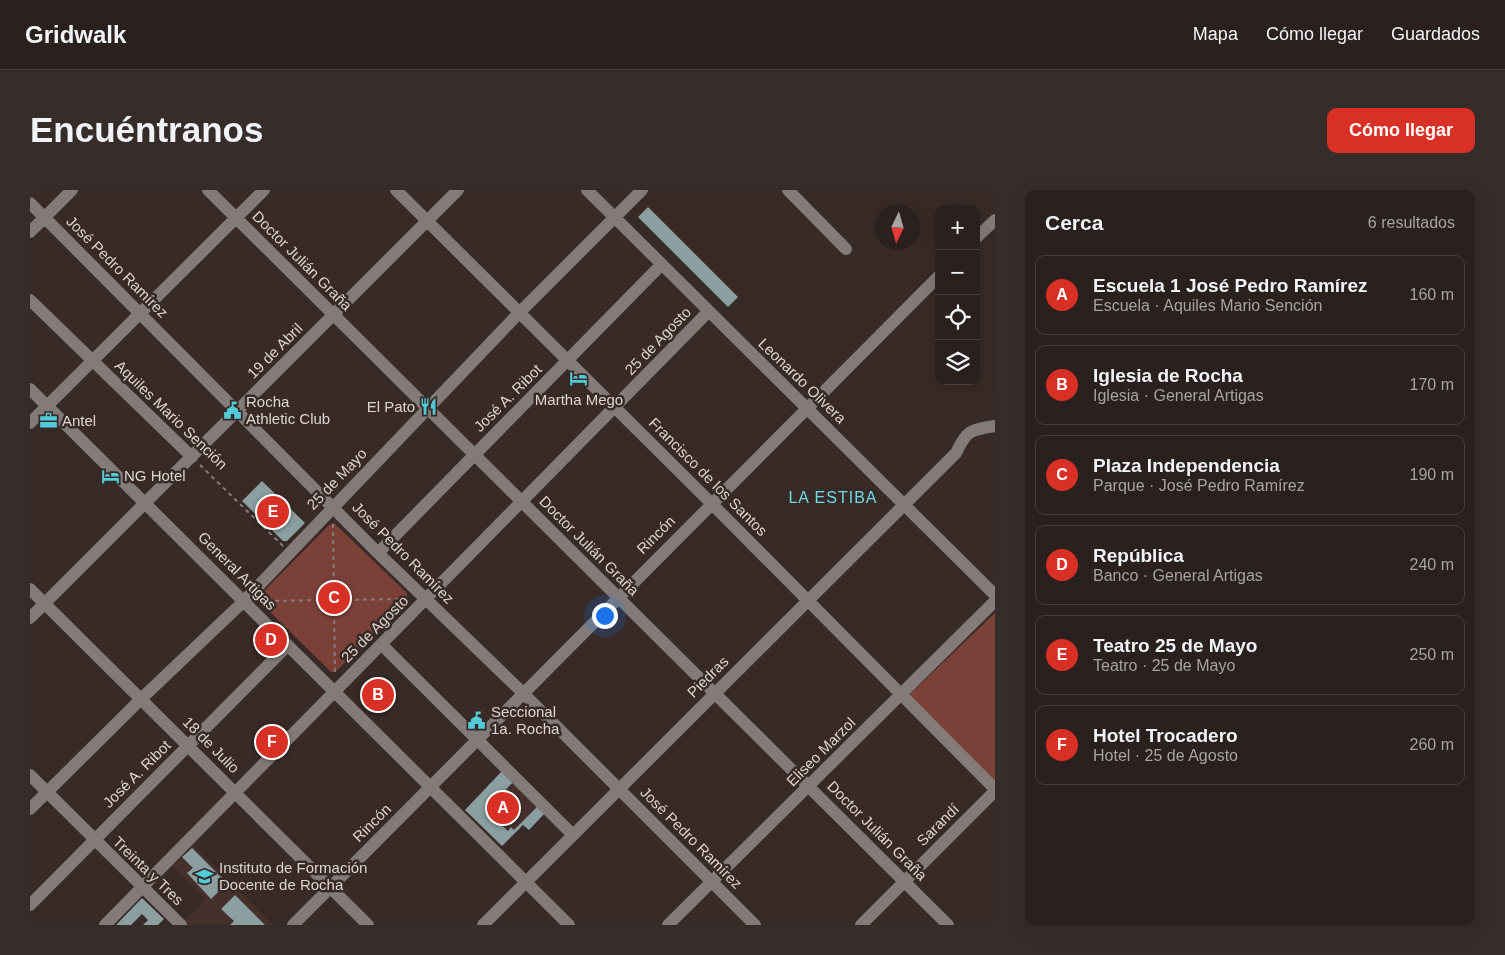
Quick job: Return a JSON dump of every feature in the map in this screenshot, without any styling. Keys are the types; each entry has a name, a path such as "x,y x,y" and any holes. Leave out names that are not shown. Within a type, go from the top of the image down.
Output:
{"street":[{"path":"30,232 72,190"},
{"name":"Doctor Julián Graña","path":"208,190 948,925"},
{"path":"30,424 264,190"},
{"name":"Francisco de los Santos","path":"396,190 711,502 995,790"},
{"name":"19 de Abril","path":"30,618 458,190"},
{"name":"Leonardo Olivera","path":"586,190 995,595"},
{"name":"25 de Mayo","path":"30,809 141,699 244,601 520,312 642,190"},
{"path":"788,190 846,249"},
{"name":"José Pedro Ramírez","path":"30,203 378,553 523,693 755,925"},
{"path":"980,234 995,220"},
{"name":"José A. Ribot","path":"378,553 661,265"},
{"name":"Rincón","path":"293,925 478,740 711,502 935,280"},
{"name":"Aquiles Mario Sención","path":"30,300 192,457"},
{"name":"25 de Agosto","path":"105,925 616,408 708,312"},
{"name":"General Artigas","path":"30,389 569,925"},
{"name":"Piedras","path":"482,925 956,453 965,434 979,428 995,426"},
{"name":"18 de Julio","path":"30,589 368,925"},
{"name":"Eliseo Marzol","path":"668,925 995,601"},
{"name":"José A. Ribot","path":"30,905 288,645"},
{"path":"382,645 573,835"},
{"name":"Treinta y Tres","path":"30,775 141,888 181,925"},
{"name":"Sarandí","path":"862,925 995,790"}],"path":[{"name":"Aquiles Mario Sención","path":"192,457 290,553"},
{"path":"333,506 336,692"},
{"path":"244,601 427,599"}],"shaded area":[{"path":"334,523 407,593 407,602 335,672 331,672 261,603 261,594 329,525"},
{"path":"995,613 995,782 909,695"},
{"path":"502,771 545,813 529,830 523,825 502,846 465,810"},
{"path":"194,846 273,925 189,925 185,920 206,899 173,866"}],"building":[{"path":"648,207 738,297 728,307 638,217"},
{"path":"262,481 305,523 287,541 283,541 242,501"},
{"path":"502,771 513,782 490,806 494,810 490,814 508,831 511,827 514,830 538,806 545,813 529,830 523,825 502,846 465,810"},
{"path":"192,848 227,883 211,899 187,873 193,868 182,857"},
{"path":"235,895 265,925 230,925 234,921 221,909"},
{"path":"142,898 164,919 158,925 143,925 148,920 142,914 131,925 116,925"}],"place":[{"name":"Martha Mego","path":"579,379"},
{"name":"El Pato","path":"429,407"},
{"name":"Rocha Athletic Club","path":"232,411"},
{"name":"Antel","path":"48,421"},
{"name":"NG Hotel","path":"110,476"},
{"name":"Teatro 25 de Mayo","path":"273,512"},
{"name":"Plaza Independencia","path":"334,598"},
{"name":"República","path":"271,640"},
{"name":"Iglesia de Rocha","path":"378,695"},
{"name":"Seccional 1a. Rocha","path":"477,721"},
{"name":"Hotel Trocadero","path":"272,742"},
{"name":"Escuela 1 José Pedro Ramírez","path":"503,808"},
{"name":"Instituto de Formación Docente de Rocha","path":"205,877"}],"district":[{"name":"LA ESTIBA","path":"833,497"}]}
